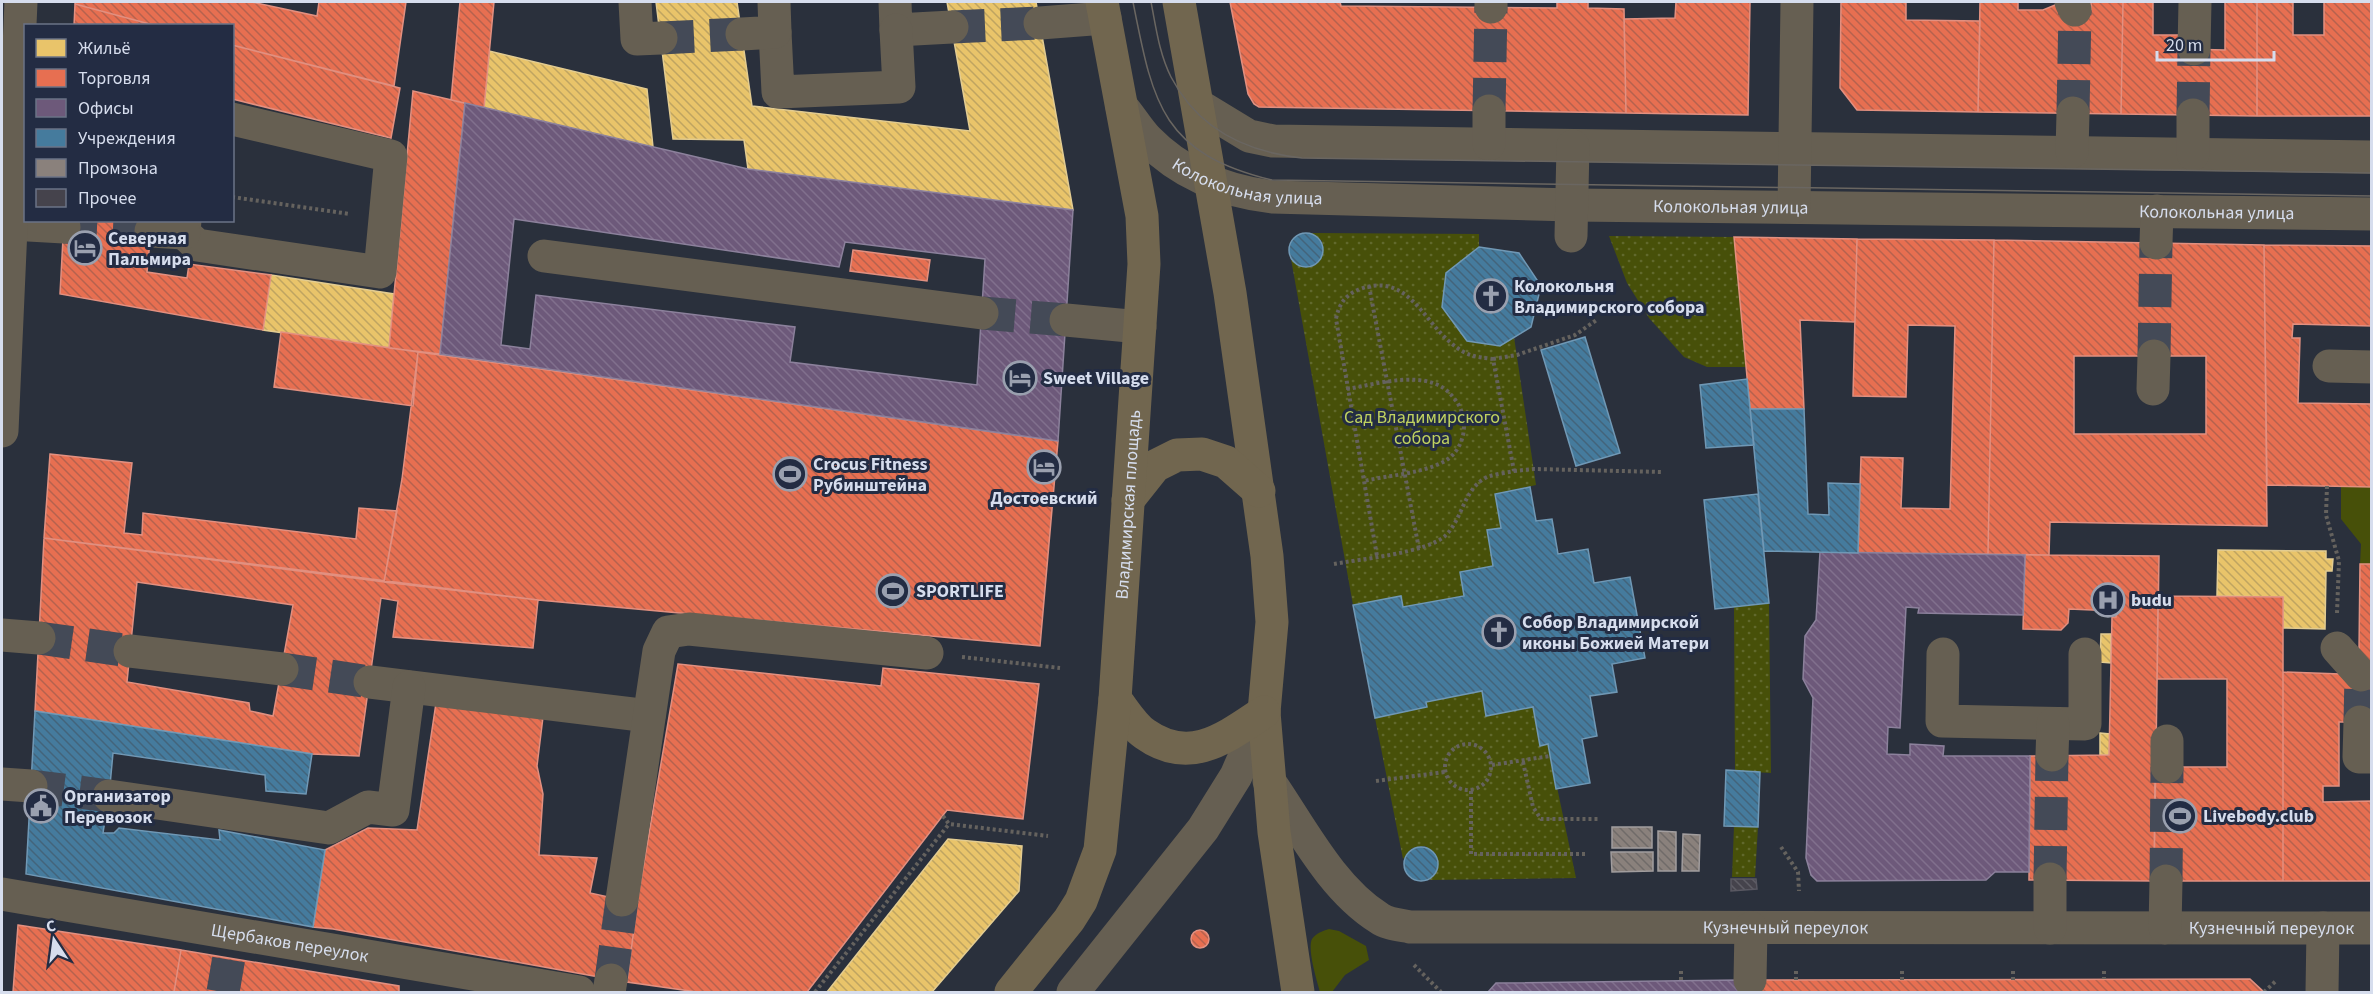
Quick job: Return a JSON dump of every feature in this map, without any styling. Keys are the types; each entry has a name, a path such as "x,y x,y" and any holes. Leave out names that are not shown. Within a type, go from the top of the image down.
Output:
{"main road":[{"path":"1179,2 1211,182 1267,556 1272,622 1264,712 1274,832 1298,993"},
{"name":"Владимирская площадь","path":"1011,993 1069,920 1081,901 1100,850 1115,699 1144,264 1142,216 1103,10"},
{"path":"1128,500 1155,466 1177,455 1202,454 1226,462 1259,491"},
{"path":"1115,699 1143,733 1168,747 1196,749 1222,741 1264,712"}],"street":[{"path":"2,431 11,224 10,52 21,2"},
{"path":"635,2 637,39 661,38"},
{"path":"1794,207 1797,2"},
{"path":"2194,49 2195,2"},
{"path":"1040,23 1103,10"},
{"path":"742,34 774,17 778,92 899,87 896,16 952,27"},
{"path":"1198,105 1249,136 1273,141 2372,157"},
{"name":"Колокольная улица","path":"1122,107 1148,140 1179,166 1211,182 1244,194 1272,197 1572,220 1794,207 2372,214"},
{"path":"1489,144 1490,111"},
{"path":"2072,152 2073,113"},
{"path":"2193,115 2193,154"},
{"path":"151,231 185,227 197,245 380,272 391,156 234,119"},
{"path":"1572,220 1573,146"},
{"path":"2156,243 2157,211"},
{"path":"11,224 64,226"},
{"path":"544,256 982,313"},
{"path":"1066,320 1140,327"},
{"path":"2153,389 2154,356"},
{"path":"2329,366 2372,367"},
{"path":"622,900 659,651 668,632 689,629 927,653"},
{"path":"2,635 39,638"},
{"path":"2337,648 2361,675"},
{"path":"130,651 282,669"},
{"path":"1943,654 1942,721 2052,739 2085,724 2085,654"},
{"path":"370,682 649,716"},
{"path":"109,796 330,828 368,807 393,810 409,687"},
{"path":"1073,993 1203,830 1236,776 1264,712"},
{"path":"2360,722 2359,757 2372,757"},
{"name":"Кузнечный переулок","path":"1269,781 1324,864 1347,892 1380,920 1410,927 2372,928"},
{"path":"2049,928 2050,879"},
{"path":"2165,928 2166,881"},
{"name":"Щербаков переулок","path":"2,894 231,945 579,993"},
{"path":"1750,980 1751,928"},
{"path":"2322,993 2323,928"}],"path":[{"path":"234,197 385,219"},
{"path":"1377,556 1336,319 1339,306 1350,293 1369,286 1388,285 1405,294 1450,343 1470,356 1493,359 1517,355 1575,335 1598,319"},
{"path":"1369,286 1419,549"},
{"path":"1493,359 1514,471"},
{"path":"1347,389 1409,380 1431,382 1449,391 1461,407 1464,425 1461,445 1446,460 1426,468 1364,481"},
{"path":"1334,564 1419,549 1444,537 1458,517 1467,495 1486,478 1534,469 1663,472"},
{"path":"2327,486 2326,515 2338,561"},
{"path":"927,653 1060,668"},
{"path":"1470,744 1485,750 1492,765 1490,777 1482,787 1471,791 1454,786 1445,771 1445,763 1454,749 1470,744"},
{"path":"1492,765 1550,756"},
{"path":"1522,762 1533,807 1541,819 1600,819"},
{"path":"1376,781 1445,771"},
{"path":"1471,791 1471,854 1587,854"},
{"path":"943,816 949,824 1048,836"},
{"path":"815,993 949,824"},
{"path":"1781,847 1798,872 1799,895"},
{"path":"1411,961 1441,993"},
{"path":"1681,971 1681,981"},
{"path":"1796,971 1796,980"},
{"path":"1902,971 1902,980"},
{"path":"2013,971 2013,980"},
{"path":"2104,971 2104,979"},
{"path":"2264,993 2277,980"}],"green space":[{"name":"Сад Владимирского собора","path":"1311,233 1479,234 1479,247 1446,273 1442,307 1467,341 1500,346 1514,337 1536,485 1495,494 1501,528 1487,531 1493,566 1460,572 1464,596 1403,607 1401,596 1353,605 1291,259 1302,267 1315,265 1323,255 1322,241"},
{"path":"1609,236 1734,237 1746,367 1707,367 1684,357 1649,318 1627,283"},
{"path":"2341,486 2371,487 2371,564 2360,564 2361,544 2341,519"},
{"path":"1769,603 1771,773 1735,771 1734,607"},
{"path":"1482,691 1487,716 1533,707 1540,745 1548,744 1576,878 1429,880 1438,868 1436,854 1425,846 1412,848 1403,859 1375,718 1427,707 1426,702"},
{"path":"1734,826 1758,827 1755,877 1732,877"},
{"path":"1329,929 1339,931 1366,946 1369,960 1345,975 1332,992 1320,992 1313,965 1311,944 1316,935"}],"building: Жильё":[{"path":"656,2 737,2 752,106 970,131 947,2 1036,2 1073,210 748,169 744,140 673,139"},
{"path":"489,51 647,89 653,147 484,108"},
{"path":"271,275 394,294 389,348 263,330"},
{"path":"2218,550 2326,551 2326,559 2333,559 2332,571 2326,571 2325,629 2283,628 2283,597 2217,596"},
{"path":"2101,634 2111,634 2111,663 2100,662"},
{"path":"2100,733 2110,734 2109,755 2100,755"},
{"path":"948,839 1022,846 1019,891 932,992 827,992"}],"building: Торговля":[{"path":"76,2 252,2 317,16 319,2 406,2 394,86 234,46 234,24 150,24 75,4"},
{"path":"460,2 494,2 484,108 451,100"},
{"path":"1230,2 1340,2 1341,6 1557,8 1557,2 1588,2 1588,8 1624,9 1626,113 1259,107 1254,104 1248,94"},
{"path":"1676,2 1750,2 1748,115 1626,113 1624,19 1675,18"},
{"path":"1841,2 1906,2 1906,20 1980,21 1978,112 1857,110 1840,88"},
{"path":"1980,2 2018,2 2018,10 2043,10 2055,5 2091,10 2091,2 2123,2 2121,114 1978,112"},
{"path":"2123,2 2153,2 2153,35 2184,35 2184,49 2225,50 2225,2 2257,2 2257,116 2121,114"},
{"path":"2257,2 2293,2 2293,35 2324,35 2324,2 2372,2 2372,116 2257,116"},
{"path":"75,4 150,24 74,24"},
{"path":"234,46 400,88 391,138 234,99"},
{"path":"413,91 465,103 440,354 389,348"},
{"path":"64,222 152,222 147,272 187,278 189,264 271,275 263,330 60,294"},
{"path":"1734,237 1857,239 1855,322 1800,320 1804,409 1750,409"},
{"path":"1857,239 1994,240 1988,554 1858,553 1861,457 1903,458 1901,508 1950,509 1955,326 1908,325 1906,397 1853,396"},
{"path":"1994,240 2264,245 2267,526 2050,522 2049,555 1988,554","holes":["2074,356 2206,356 2206,434 2074,434"]},
{"path":"2264,245 2372,246 2372,326 2293,324 2292,338 2300,338 2298,403 2372,404 2372,487 2267,485"},
{"path":"853,250 930,260 927,281 850,271"},
{"path":"281,332 418,352 413,406 274,387"},
{"path":"418,352 1058,441 1040,646 538,600 384,582 402,479"},
{"path":"50,454 132,463 124,533 142,535 143,513 356,539 359,508 397,511 384,582 44,538"},
{"path":"44,538 538,600 533,648 393,637 398,601 381,598 359,756 312,754 35,711","holes":["137,582 293,605 273,716 250,711 249,703 127,682"]},
{"path":"2025,555 2159,556 2154,881 2029,880 2030,756 2109,755 2112,617 2116,617 2116,611 2069,609 2068,623 2061,630 2023,629"},
{"path":"2360,564 2372,564 2372,722 2339,722 2339,786 2323,786 2323,802 2372,801 2372,881 2283,881 2283,672 2368,675 2359,651"},
{"path":"2158,596 2283,597 2283,881 2154,881 2155,767 2227,767 2227,679 2157,679"},
{"path":"678,664 881,686 883,668 1039,684 1023,819 947,810 807,992 697,992 627,982 638,898"},
{"path":"436,703 543,717 537,766 543,794 539,855 597,858 590,893 622,900 638,898 627,982 313,927 325,850 368,828 417,830"},
{"path":"18,925 181,950 174,992 13,992"},
{"path":"1200,930 1206,933 1209,939 1206,945 1200,948 1194,945 1191,939 1194,933"},
{"path":"181,950 399,986 399,992 174,992"},
{"path":"2250,979 2264,992 1740,992 1739,980"}],"building: Офисы":[{"path":"465,103 748,169 1073,210 1058,441 440,354","holes":["514,219 839,267 845,242 985,259 977,385 790,362 795,327 536,295 530,349 501,345"]},
{"path":"1820,552 2025,555 2023,615 1918,613 1919,608 1906,607 1900,728 1888,727 1887,754 1910,755 1910,744 1944,746 1943,756 2030,756 2029,872 1995,872 1986,880 1817,881 1811,875 1806,858 1813,698 1803,679 1805,636 1816,620"},
{"path":"1739,980 1740,992 1488,992 1496,983"}],"building: Учреждения":[{"path":"1306,233 1318,238 1323,250 1318,262 1306,267 1294,262 1289,250 1294,238"},
{"name":"Колокольня Владимирского собора","path":"1479,247 1519,253 1541,286 1531,327 1500,346 1467,341 1442,307 1446,273"},
{"path":"1585,337 1620,453 1576,466 1541,350"},
{"path":"1747,379 1754,445 1706,448 1700,385"},
{"path":"1750,409 1804,409 1808,514 1829,515 1828,483 1860,484 1858,553 1764,551"},
{"name":"Собор Владимирской иконы Божией Матери","path":"1530,487 1536,521 1552,519 1558,554 1588,549 1594,583 1630,577 1645,658 1612,664 1617,692 1590,696 1597,736 1582,739 1590,783 1556,789 1548,744 1540,746 1533,707 1486,716 1482,691 1426,702 1427,707 1375,718 1353,605 1401,596 1403,607 1464,596 1460,572 1493,566 1487,530 1501,528 1495,494"},
{"path":"1758,494 1769,603 1715,609 1704,500"},
{"path":"35,711 312,754 306,794 266,791 265,775 113,753 103,833 114,833 119,828 220,840 219,830 325,850 313,927 26,874"},
{"path":"1726,770 1760,772 1758,827 1724,826"},
{"path":"1421,847 1433,852 1438,864 1433,876 1421,881 1409,876 1404,864 1409,852"}],"building: Промзона":[{"path":"1612,827 1652,827 1652,848 1612,848"},
{"path":"1658,831 1676,832 1676,871 1658,871"},
{"path":"1683,834 1700,835 1699,871 1682,871"},
{"path":"1611,852 1653,852 1653,871 1612,872"}],"building: Прочее":[{"path":"1731,879 1756,879 1757,889 1731,891"}],"tunnel":[{"path":"1489,111 1491,7"},
{"path":"2073,113 2075,10"},
{"path":"952,27 1040,23"},
{"path":"661,38 742,34"},
{"path":"2193,115 2194,49"},
{"path":"64,227 151,231"},
{"path":"2154,356 2156,243"},
{"path":"982,313 1066,320"},
{"path":"39,638 130,651"},
{"path":"282,669 370,682"},
{"path":"2360,722 2361,675"},
{"path":"2050,879 2052,755"},
{"path":"2166,881 2167,767"},
{"path":"31,786 109,796"},
{"path":"611,980 622,900"},
{"path":"223,992 229,957"}],"tram line":[{"path":"1133,2 1148,69 1168,119 1185,138 1206,155 1235,169 1272,180 2372,196"},
{"path":"1151,2 1158,40 1167,68 1182,95 1195,111 1226,135 1244,143 1262,150 1302,158 2372,173"}],"place":[{"name":"Северная Пальмира","path":"85,248"},
{"name":"Колокольня Владимирского собора","path":"1491,296"},
{"name":"Sweet Village","path":"1020,378"},
{"name":"Достоевский","path":"1044,467"},
{"name":"Crocus Fitness Рубинштейна","path":"790,474"},
{"name":"SPORTLIFE","path":"893,591"},
{"name":"budu","path":"2108,600"},
{"name":"Собор Владимирской иконы Божией Матери","path":"1499,632"},
{"name":"Организатор Перевозок","path":"41,806"},
{"name":"Livebody.club","path":"2180,816"}]}
